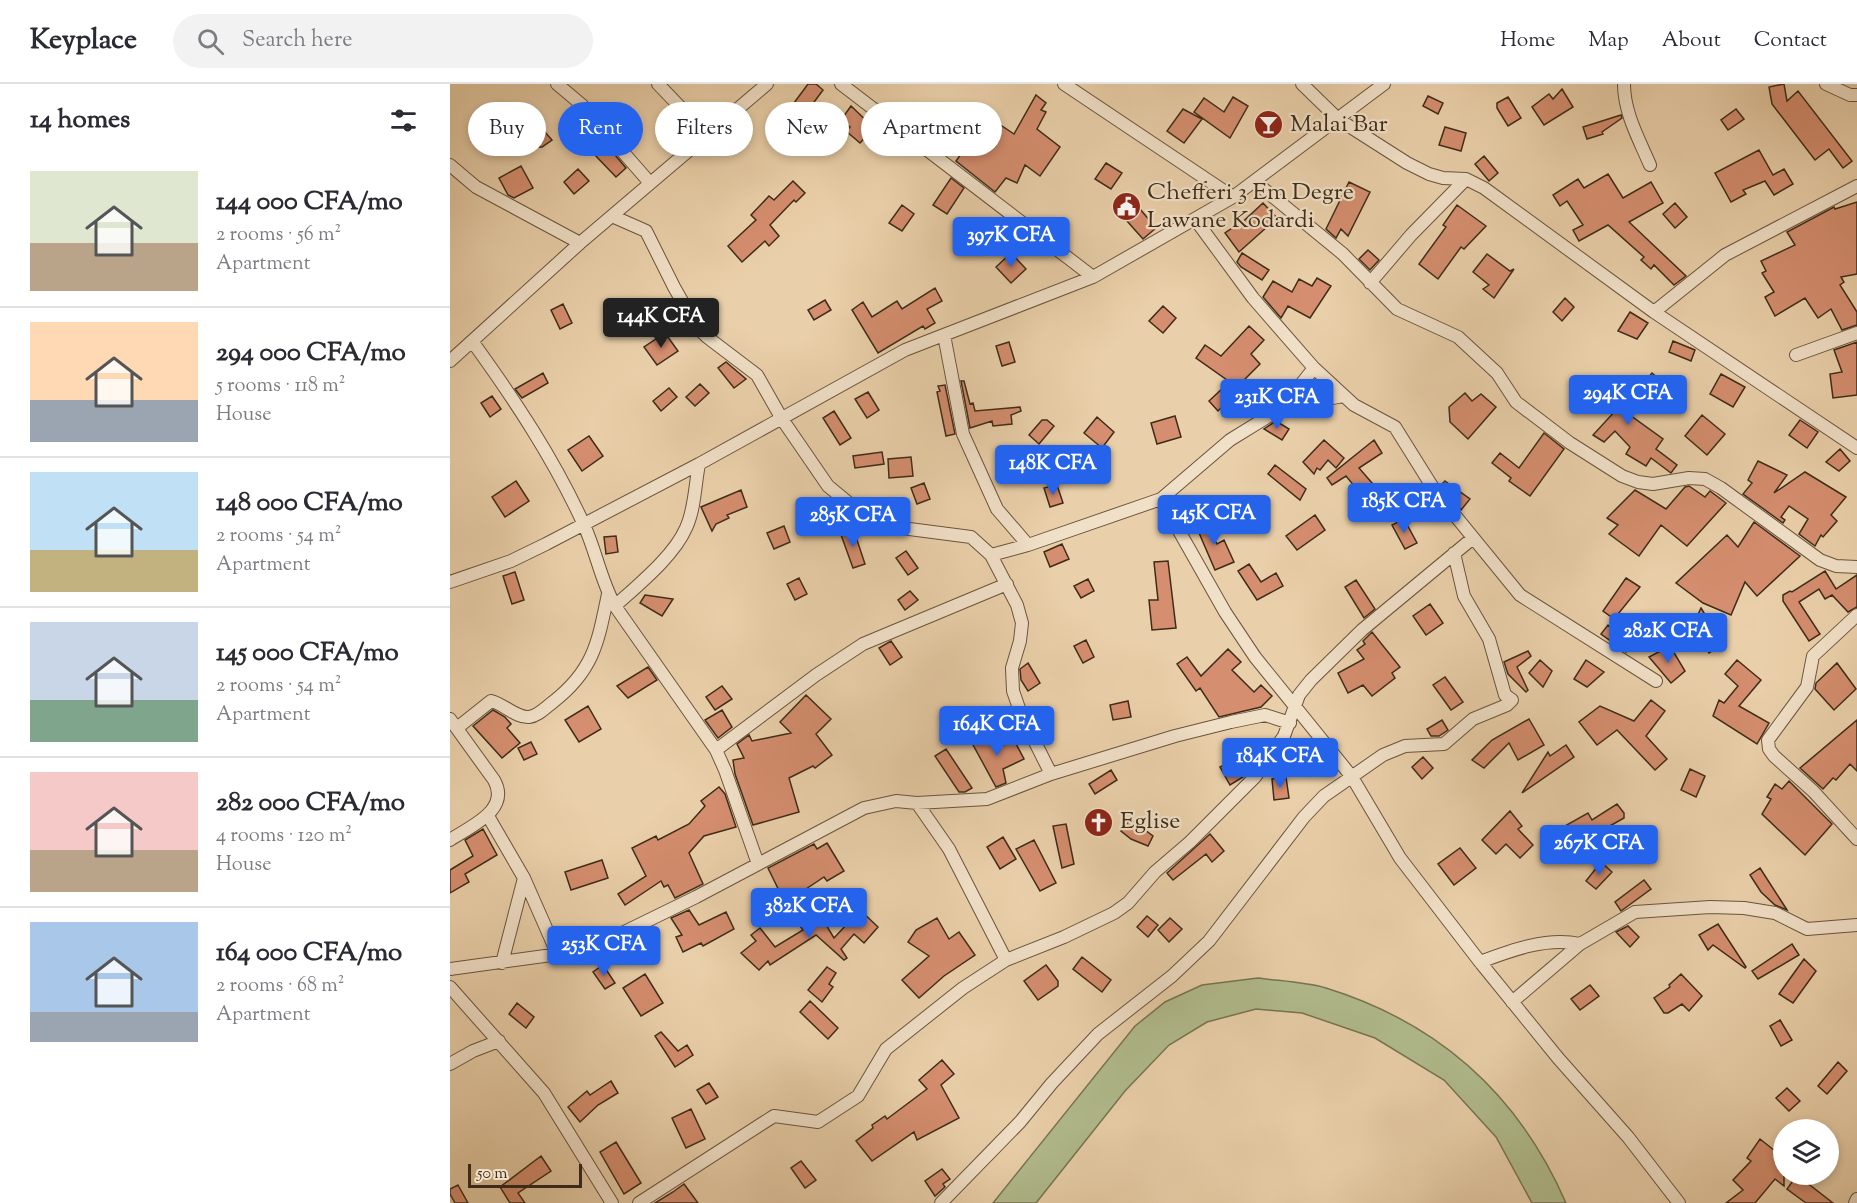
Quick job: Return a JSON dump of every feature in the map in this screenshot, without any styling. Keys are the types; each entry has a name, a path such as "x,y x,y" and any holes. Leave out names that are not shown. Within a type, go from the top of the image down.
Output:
{"street":[{"path":"557,84 582,105 650,183"},
{"path":"658,84 675,102"},
{"path":"745,102 767,84"},
{"path":"841,84 1093,277"},
{"path":"1064,84 1233,197"},
{"path":"1302,84 1338,119 1407,164 1443,178 1466,179 1484,188 1654,312 1857,448"},
{"path":"450,582 511,561 699,464 906,350 1093,277 1233,197 1384,84"},
{"path":"1624,84 1631,121 1650,165"},
{"path":"1826,84 1850,95 1857,95"},
{"path":"450,361 580,243 681,156"},
{"path":"450,165 476,187 580,243"},
{"path":"1370,283 1406,239 1466,179"},
{"path":"1255,182 1343,254 1397,309 1458,336 1497,373 1516,402 1570,443 1622,476 1638,482 1653,484 1689,478 1705,479 1820,560 1836,566 1857,567"},
{"path":"1654,312 1725,255 1857,186"},
{"path":"612,216 646,231 696,326 757,375 782,419 828,486 867,518 894,527 971,537 991,555 1017,605 1022,623 1020,641 1012,668 1013,691 1021,714 1051,774"},
{"path":"1195,219 1253,298 1314,368 1342,396 1395,427 1435,491 1520,595 1656,681"},
{"path":"1796,355 1857,333"},
{"path":"944,335 963,434 997,508 1028,545"},
{"path":"472,341 522,410 583,523 597,557 608,594 615,606 716,750 758,864"},
{"path":"991,555 1028,545 1161,499 1230,440 1282,408 1314,368"},
{"path":"1282,408 1342,396"},
{"path":"615,606 636,587 681,537 687,526 699,464"},
{"path":"1161,499 1225,612 1255,657 1352,777 1400,858 1512,1002 1628,1137 1679,1203"},
{"path":"639,1203 774,1116 818,1122 858,1096 886,1049 963,988 1006,960 1064,937 1114,913 1128,903 1155,872 1191,842 1255,777 1284,736 1299,694 1311,680 1362,630 1473,538"},
{"path":"941,1203 1020,1122 1052,1083 1098,1034 1172,975 1209,941 1304,817 1324,796 1383,754 1405,746 1444,744 1466,724 1507,705 1512,700 1505,695 1489,639 1464,596 1454,554"},
{"path":"716,750 816,675 863,644 1007,584"},
{"path":"450,840 488,816 499,798 499,788 454,724 491,702 529,717 537,714 562,695 589,663 597,646 608,594"},
{"path":"1857,615 1813,656 1807,687 1768,740 1769,749 1774,756 1813,791 1857,839"},
{"path":"450,969 581,951 675,908 864,808 896,801 917,803 987,799 1051,774 1176,736 1254,716 1265,715 1290,723"},
{"path":"917,803 949,849 1006,960"},
{"path":"488,816 524,878 557,953"},
{"path":"502,963 524,878"},
{"path":"1512,1002 1580,944 1629,914 1710,907 1744,908 1775,913 1807,929 1857,925"},
{"path":"1480,962 1510,951 1550,943 1566,941 1580,944"},
{"path":"450,987 544,1094 612,1203"},
{"path":"450,1064 473,1051 499,1041"}],"green space":[{"path":"1258,978 1326,988 1367,1003 1405,1021 1439,1043 1471,1068 1525,1129 1547,1164 1566,1203 1532,1203 1496,1137 1444,1080 1375,1038 1302,1013 1256,1009 1207,1022 1169,1045 1125,1091 1036,1203 993,1203 1135,1026 1165,1002 1202,985"}],"building":[{"path":"808,84 816,84 823,90 814,102 795,102"},
{"path":"1784,84 1787,101 1798,91 1852,161 1843,168 1829,149 1815,160 1772,104 1769,87"},
{"path":"1562,89 1573,107 1544,125 1532,107 1549,94 1553,99"},
{"path":"1036,95 1046,103 1041,110 1046,112 1037,129 1060,147 1040,176 1025,165 1017,183 1006,178 995,192 956,161 959,156 1002,156 1002,126 1014,134"},
{"path":"1428,96 1443,103 1438,114 1423,106"},
{"path":"1233,97 1248,106 1230,138 1194,112 1204,98 1224,112"},
{"path":"1508,97 1521,118 1508,126 1497,108 1497,103"},
{"path":"851,106 861,116 860,143 849,134"},
{"path":"1183,109 1202,119 1184,143 1167,131"},
{"path":"1736,109 1744,119 1728,130 1721,120"},
{"path":"1621,115 1622,118 1602,132 1603,134 1587,139 1583,127"},
{"path":"1445,127 1466,133 1461,151 1439,145"},
{"path":"546,133 552,140 546,144"},
{"path":"1759,150 1773,175 1784,169 1793,184 1774,195 1765,181 1743,190 1746,194 1731,202 1715,173"},
{"path":"596,156 616,156 626,168 616,177"},
{"path":"1484,156 1498,173 1489,181 1475,164"},
{"path":"1106,163 1122,173 1111,189 1095,179"},
{"path":"521,166 533,188 514,198 508,195 499,178"},
{"path":"578,169 589,181 574,194 564,182"},
{"path":"1608,174 1623,198 1651,182 1663,203 1629,222 1686,276 1674,285 1654,265 1651,269 1641,260 1644,257 1608,225 1579,241 1573,230 1583,225 1567,201 1560,206 1553,195 1578,179 1584,188"},
{"path":"951,178 964,188 947,214 933,205"},
{"path":"793,181 805,193 796,202 794,200 770,225 779,236 769,246 765,241 742,262 728,246 756,220 751,215 769,196 774,200"},
{"path":"1349,182 1370,192 1348,236 1341,229 1336,238 1326,229"},
{"path":"1857,202 1857,274 1841,277 1844,282 1840,285 1857,312 1857,325 1842,330 1831,309 1818,318 1805,298 1775,316 1765,297 1774,292 1762,273 1766,271 1761,261 1795,245 1787,232 1834,207 1835,209"},
{"path":"1263,203 1277,218 1239,252 1225,233 1235,226 1236,228"},
{"path":"1675,203 1687,217 1675,228 1663,214"},
{"path":"902,205 914,214 902,231 889,223"},
{"path":"1457,205 1486,226 1464,249 1461,247 1438,279 1419,264 1446,227 1443,225"},
{"path":"1140,209 1156,228 1143,239 1127,221"},
{"path":"1368,250 1379,260 1370,270 1359,259"},
{"path":"1011,253 1026,269 1011,283 996,267"},
{"path":"1242,253 1269,270 1262,280 1237,262"},
{"path":"1487,254 1510,271 1514,269 1494,298 1483,289 1489,285 1473,272"},
{"path":"1317,278 1331,286 1310,318 1288,306 1281,318 1263,297 1273,281 1292,292 1299,279 1312,286"},
{"path":"935,288 942,301 927,309 935,323 925,329 923,326 878,353 852,310 863,302 872,317 897,301 902,309"},
{"path":"1565,298 1574,307 1562,321 1553,312"},
{"path":"825,300 831,310 814,320 808,310"},
{"path":"563,304 572,323 560,329 551,310"},
{"path":"1163,306 1176,318 1163,333 1149,321"},
{"path":"1630,312 1648,323 1637,339 1618,331"},
{"path":"1249,326 1264,340 1251,354 1260,364 1237,387 1196,358 1205,345 1221,356"},
{"path":"665,333 678,351 657,365 644,347"},
{"path":"1673,341 1695,350 1691,361 1669,352"},
{"path":"1009,342 1015,362 1002,366 996,346"},
{"path":"1857,342 1857,395 1833,398 1830,374 1842,372 1834,350"},
{"path":"726,362 746,379 734,388 718,368"},
{"path":"543,373 548,383 522,398 515,389"},
{"path":"1652,373 1678,395 1675,399 1644,383"},
{"path":"1721,374 1745,387 1733,407 1710,394"},
{"path":"1588,377 1607,388 1610,384 1639,404 1630,415 1663,439 1656,449 1677,465 1671,473 1651,458 1646,466 1626,454 1630,447 1615,431 1604,442 1593,435 1617,409 1582,387"},
{"path":"961,381 964,381 970,404 973,403 975,411 1020,407 1021,411 1011,415 1012,424 993,426 992,421 970,428"},
{"path":"700,384 709,393 695,406 686,397"},
{"path":"945,385 955,434 946,436 937,392 940,391 938,386"},
{"path":"1225,386 1234,395 1218,411 1209,401"},
{"path":"669,388 677,397 661,411 653,401"},
{"path":"868,392 879,410 867,418 855,399"},
{"path":"1465,393 1472,401 1481,394 1496,407 1468,439 1450,422 1449,407"},
{"path":"492,396 501,409 490,417 481,403"},
{"path":"834,411 851,438 840,445 823,418"},
{"path":"1702,415 1725,434 1707,455 1685,436"},
{"path":"1175,416 1181,437 1157,444 1151,423"},
{"path":"1097,417 1114,432 1102,448 1084,433"},
{"path":"1042,420 1047,420 1054,426 1039,444 1029,435"},
{"path":"1800,420 1818,432 1807,448 1789,435"},
{"path":"1276,421 1289,429 1282,440 1264,429"},
{"path":"1544,433 1564,449 1530,496 1509,481 1511,478 1492,463 1500,453 1519,468"},
{"path":"589,436 603,456 582,471 568,450"},
{"path":"1324,440 1344,458 1336,468 1328,460 1320,470 1317,468 1314,474 1303,462"},
{"path":"1374,440 1382,453 1359,468 1372,483 1360,493 1346,476 1332,485 1327,478"},
{"path":"1840,449 1850,461 1839,471 1826,462"},
{"path":"882,452 884,464 855,468 853,456"},
{"path":"911,457 913,476 889,478 888,459"},
{"path":"1758,461 1787,475 1774,493 1805,472 1846,497 1831,515 1837,521 1823,537 1821,535 1815,546 1799,534 1808,519 1789,506 1781,517 1785,520 1783,523 1743,494 1752,483 1748,480"},
{"path":"1275,465 1306,489 1300,500 1268,474"},
{"path":"516,481 529,501 505,517 492,497"},
{"path":"1445,481 1470,499 1461,510 1441,485"},
{"path":"924,483 930,499 917,504 911,488"},
{"path":"1057,485 1063,503 1050,507 1044,488"},
{"path":"1689,486 1705,497 1710,491 1726,503 1687,546 1661,525 1639,556 1609,534 1618,525 1607,518 1635,490 1666,509 1685,487"},
{"path":"741,490 747,507 727,515 729,518 716,524 712,531 701,507"},
{"path":"1418,496 1427,507 1410,522 1401,512"},
{"path":"1315,515 1325,530 1297,550 1286,536"},
{"path":"1200,516 1217,544 1224,540 1234,562 1215,570 1193,519"},
{"path":"1404,519 1417,543 1405,549 1392,525"},
{"path":"1754,522 1800,556 1757,596 1745,582 1731,615 1703,603 1676,583 1727,535 1738,547"},
{"path":"784,526 790,542 774,549 767,533"},
{"path":"853,528 865,564 853,568 840,532"},
{"path":"616,536 618,552 606,554 604,537"},
{"path":"1062,544 1069,559 1050,567 1044,552"},
{"path":"906,551 918,568 908,575 896,558"},
{"path":"1168,561 1176,628 1152,630 1149,600 1158,600 1154,562"},
{"path":"1249,564 1261,582 1276,573 1283,586 1257,600 1238,571"},
{"path":"1825,571 1836,589 1857,575 1857,607 1848,612 1832,595 1825,599 1819,589 1799,602 1820,634 1809,641 1783,601 1783,595 1792,592"},
{"path":"515,572 524,600 512,604 503,576"},
{"path":"799,578 807,594 795,600 787,584"},
{"path":"1626,578 1640,587 1614,619 1603,611"},
{"path":"1088,579 1094,591 1081,598 1074,586"},
{"path":"1356,580 1375,609 1364,618 1345,587"},
{"path":"910,591 918,600 905,610 898,600"},
{"path":"645,595 673,599 662,616 640,603"},
{"path":"1430,604 1443,623 1426,635 1413,616"},
{"path":"1701,608 1723,644 1709,653 1704,644 1671,629 1676,617 1693,625"},
{"path":"1608,625 1633,645 1626,652 1601,634"},
{"path":"1372,632 1400,667 1392,673 1395,678 1372,696 1363,685 1348,693 1338,673 1364,659 1357,650 1365,644 1363,641"},
{"path":"1086,640 1094,657 1083,663 1074,646"},
{"path":"891,641 902,657 890,665 879,648"},
{"path":"1670,646 1685,671 1671,683 1649,657"},
{"path":"1228,649 1241,662 1232,670 1254,692 1261,685 1272,696 1261,707 1219,717 1200,688 1196,691 1177,664 1187,657 1201,676"},
{"path":"1528,651 1531,656 1517,667 1528,690 1526,692 1508,674 1504,662"},
{"path":"1540,660 1552,671 1543,687 1529,673"},
{"path":"1586,660 1604,672 1587,687 1574,679"},
{"path":"1737,660 1761,680 1739,706 1769,723 1757,744 1713,716 1719,700 1724,703 1738,686 1725,674"},
{"path":"1028,663 1040,683 1028,691 1021,680 1020,669"},
{"path":"1837,663 1856,689 1834,710 1815,689 1816,683"},
{"path":"648,667 657,680 628,698 617,686"},
{"path":"1445,677 1463,702 1451,710 1433,685"},
{"path":"722,686 732,699 715,710 706,697"},
{"path":"806,695 831,719 816,734 832,755 815,768 813,766 789,778 799,812 753,825 735,774 733,760 744,758 737,744 749,735 752,741 791,733 780,722"},
{"path":"1651,700 1665,711 1646,736 1667,759 1655,770 1617,730 1597,745 1579,722 1600,706 1634,721"},
{"path":"1128,701 1131,717 1113,720 1110,705"},
{"path":"588,706 601,729 579,742 565,720"},
{"path":"493,710 505,717 511,724 507,728 520,743 502,758 473,726"},
{"path":"722,710 732,727 718,738 705,720"},
{"path":"1529,719 1544,745 1518,760 1509,743 1484,768 1472,760 1492,740"},
{"path":"1442,720 1448,730 1439,736 1431,736 1427,729"},
{"path":"1857,720 1857,771 1850,764 1836,780 1833,778 1823,789 1800,768"},
{"path":"990,734 999,747 1014,740 1024,759 1003,769 1006,783 996,787 972,743"},
{"path":"531,742 537,754 524,760 518,748"},
{"path":"1566,745 1574,757 1522,793 1548,752 1550,756"},
{"path":"946,749 972,788 965,792 959,792 935,756"},
{"path":"1423,757 1433,768 1422,779 1412,767"},
{"path":"1234,760 1243,777 1230,785 1220,767"},
{"path":"1690,769 1705,776 1696,797 1681,790"},
{"path":"1111,770 1117,780 1095,794 1089,784"},
{"path":"1286,777 1289,798 1274,800 1272,779"},
{"path":"1789,781 1832,824 1805,855 1762,814 1771,799 1767,797 1775,784 1782,789"},
{"path":"719,787 725,794 736,827 704,836 689,853 703,884 675,898 668,885 664,887 661,881 625,905 618,894 646,876 632,848 656,836 658,840 689,824 705,806 701,801"},
{"path":"1617,804 1624,813 1624,818 1585,840 1582,835 1559,857 1546,843 1563,827 1588,813 1592,820"},
{"path":"1510,811 1522,826 1518,829 1533,845 1520,858 1506,844 1496,854 1482,840"},
{"path":"1130,819 1153,836 1148,846 1131,839 1121,831"},
{"path":"1066,824 1074,864 1062,868 1053,826"},
{"path":"483,829 497,855 465,874 469,882 450,893 450,870 473,856 465,840"},
{"path":"1210,834 1224,851 1212,862 1206,854 1173,880 1167,873"},
{"path":"1003,837 1016,859 1000,869 987,847"},
{"path":"1034,840 1056,883 1040,891 1016,849"},
{"path":"827,843 844,871 827,881 824,877 785,903 768,868 814,844 817,849"},
{"path":"1460,848 1476,868 1454,885 1438,864"},
{"path":"602,860 608,878 571,890 565,872"},
{"path":"1601,862 1612,872 1596,889 1586,881"},
{"path":"1760,868 1787,910 1775,905 1761,892 1750,875"},
{"path":"1644,880 1651,889 1621,911 1615,902"},
{"path":"689,910 699,925 726,912 734,929 703,946 701,943 683,952 676,937 682,935 671,918"},
{"path":"817,910 834,938 860,910 878,927 864,943 854,934 841,949 847,958 844,960 816,935 770,965 768,961 759,970 741,953 756,941 751,935 760,928 775,947 803,930 798,923"},
{"path":"1147,916 1158,925 1148,937 1137,927"},
{"path":"937,918 949,939 959,932 975,955 944,976 919,998 902,980 929,956 908,942 916,930"},
{"path":"1170,918 1182,929 1169,942 1158,930"},
{"path":"1718,924 1745,968 1713,945 1708,950 1699,935"},
{"path":"1628,926 1639,937 1630,947 1616,932"},
{"path":"636,936 639,941 611,958 606,950"},
{"path":"1792,944 1799,955 1758,979 1752,971"},
{"path":"1082,957 1111,980 1102,992 1073,969"},
{"path":"1804,959 1816,971 1793,1003 1779,994"},
{"path":"603,965 615,983 605,989 593,972"},
{"path":"1046,965 1058,981 1058,986 1038,1000 1024,981"},
{"path":"827,967 836,973 829,984 833,987 822,1002 808,990"},
{"path":"645,974 663,1003 641,1016 623,988"},
{"path":"1681,974 1702,996 1689,1011 1682,1004 1664,1013 1654,998 1670,987 1669,985"},
{"path":"1590,985 1599,996 1580,1010 1571,999"},
{"path":"810,1001 838,1028 828,1039 800,1012"},
{"path":"517,1003 534,1017 526,1028 509,1014"},
{"path":"1780,1020 1792,1040 1781,1046 1770,1026"},
{"path":"661,1032 678,1051 687,1045 693,1055 675,1067 655,1036"},
{"path":"942,1060 954,1074 941,1085 959,1118 917,1140 914,1132 872,1161 856,1141 873,1128 872,1125 885,1116 887,1119 927,1089 919,1080"},
{"path":"1838,1062 1847,1071 1827,1094 1818,1086"},
{"path":"611,1081 618,1093 598,1105 580,1122 568,1107 587,1091 590,1095"},
{"path":"709,1083 718,1097 706,1104 697,1090"},
{"path":"1787,1088 1800,1101 1789,1111 1776,1098"},
{"path":"691,1109 705,1139 686,1148 672,1118"},
{"path":"1760,1139 1773,1149 1773,1181 1755,1203 1726,1203 1743,1190 1733,1180 1751,1161 1747,1158"},
{"path":"616,1142 641,1183 624,1194 600,1152"},
{"path":"541,1156 551,1171 518,1193 525,1203 510,1203 500,1187"},
{"path":"801,1161 816,1180 805,1188 791,1168"},
{"path":"942,1169 950,1179 943,1184 945,1187 935,1196 925,1181"},
{"path":"684,1184 698,1203 655,1203 673,1192"},
{"path":"458,1185 468,1203 455,1203 450,1194 450,1189"},
{"path":"1790,1185 1810,1185 1833,1203 1806,1203 1787,1189"}],"place":[{"name":"Malai Bar","path":"1269,125"},
{"name":"Chefferi 3 Em Degre Lawane Kodardi","path":"1126,207"},
{"name":"Eglise","path":"1099,822"}]}
